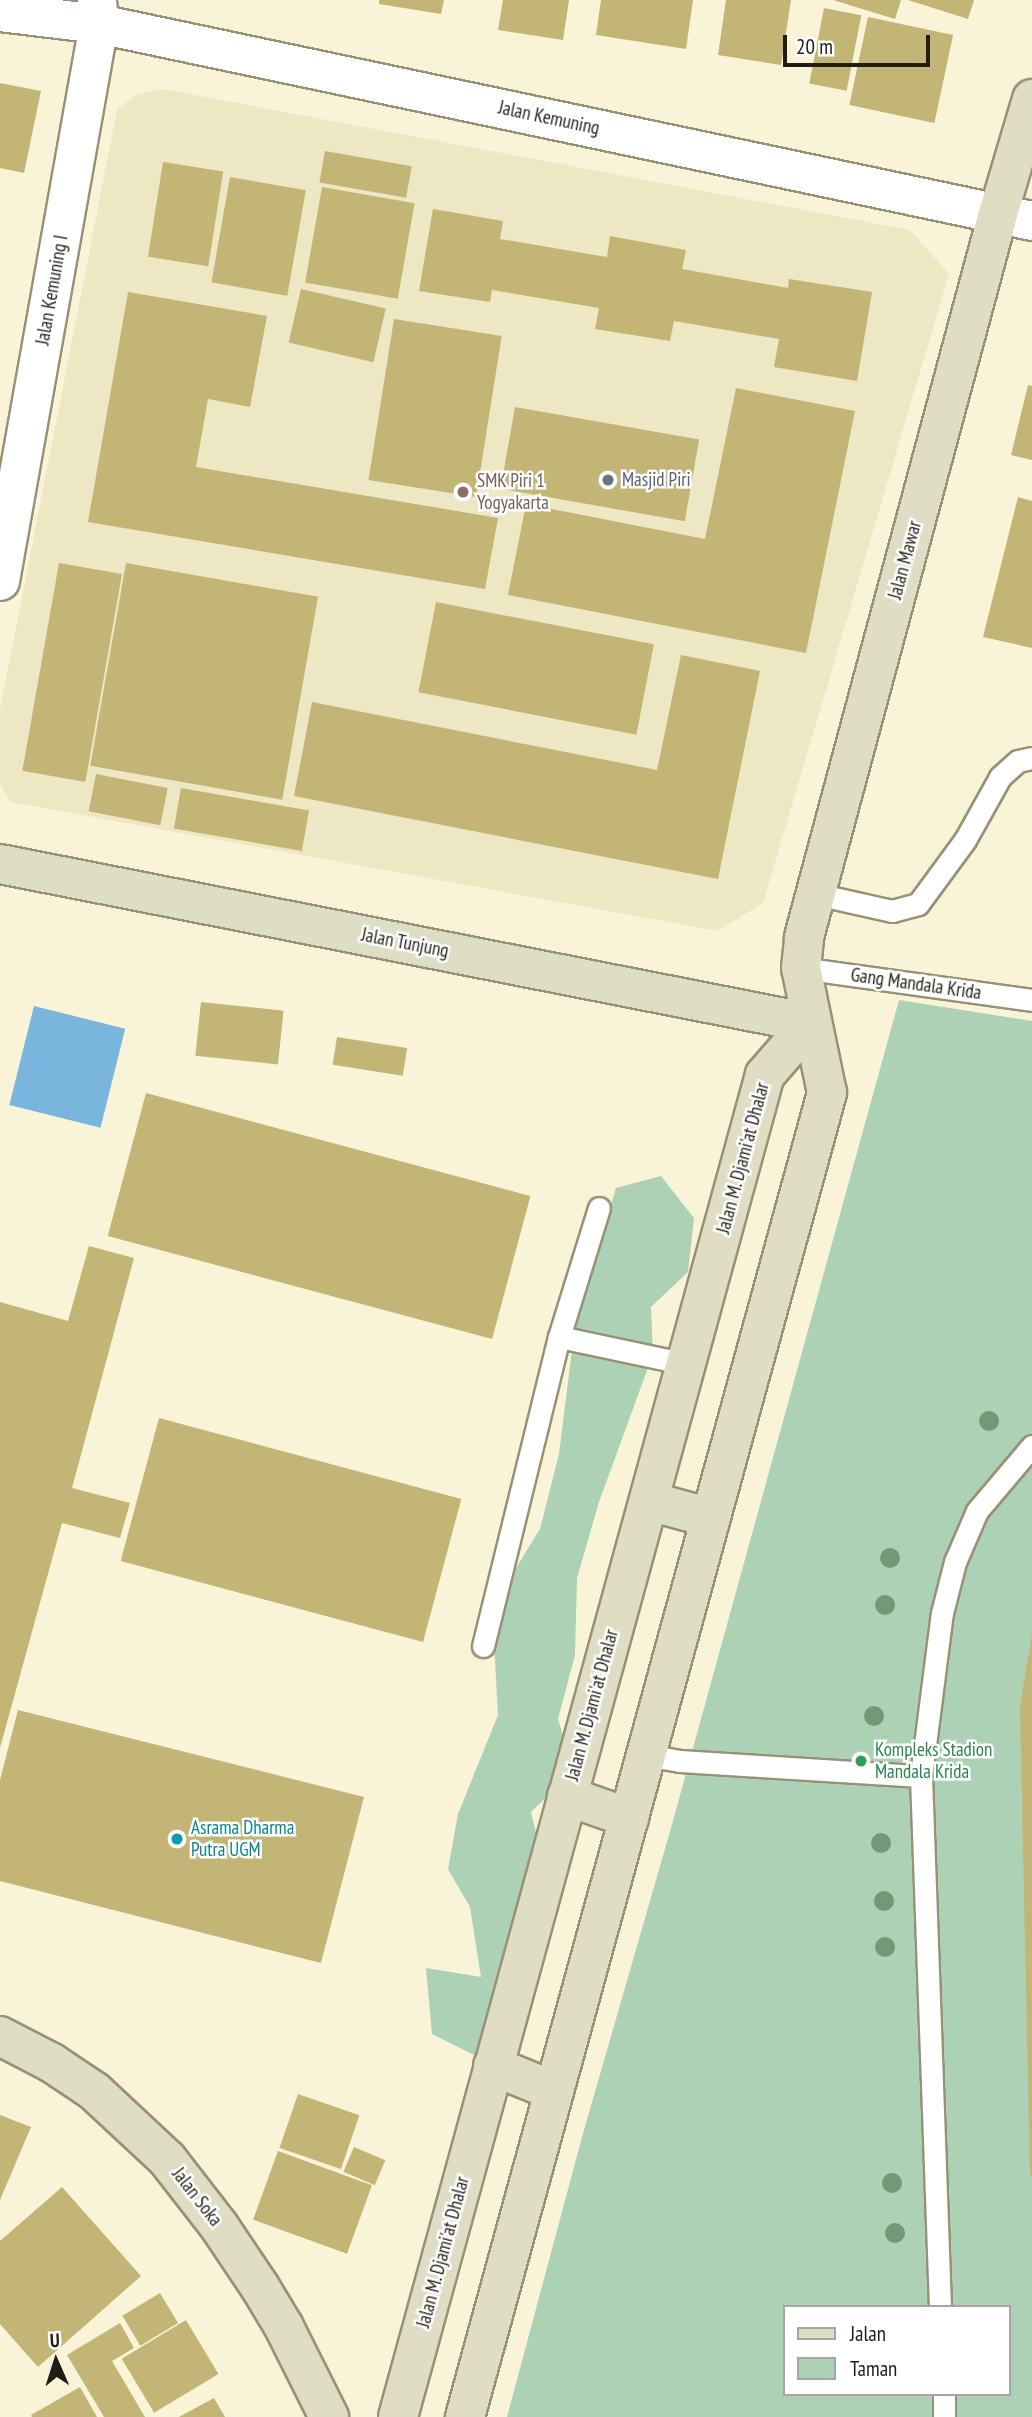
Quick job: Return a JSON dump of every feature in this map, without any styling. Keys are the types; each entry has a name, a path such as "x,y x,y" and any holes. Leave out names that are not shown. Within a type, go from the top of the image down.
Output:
{"street":[{"name":"Jalan Kemuning","path":"0,12 98,12 1015,218"},
{"name":"Jalan Kemuning I","path":"0,581 98,12"},
{"name":"Jalan Mawar","path":"810,1023 801,968 804,937 1015,218 1032,99"},
{"name":"Jalan Tunjung","path":"0,864 810,1023"},
{"name":"Jalan M. Djami'at Dhalar","path":"398,2417 765,1075 810,1023"},
{"path":"466,2417 827,1093 810,1023"},
{"path":"649,1501 711,1518"},
{"path":"567,1796 629,1818"},
{"name":"Jalan Soka","path":"0,2036 52,2063 94,2091 167,2160 219,2225 260,2287 284,2327 329,2417"},
{"path":"493,2066 554,2091"}],"lane":[{"path":"816,894 892,911 918,904 965,840 1000,777 1018,761 1032,758"},
{"name":"Gang Mandala Krida","path":"801,968 1032,1000"},
{"path":"484,1646 559,1337 599,1208"},
{"path":"559,1337 687,1364"},
{"path":"940,2305 921,1776 942,1613 955,1562 977,1511 1032,1446"},
{"path":"646,1755 680,1761 921,1776"},
{"path":"944,2396 944,2417"}],"shaded area":[{"name":"SMK Piri 1 Yogyakarta","path":"163,89 910,230 949,274 763,903 718,931 11,802 0,784 0,710 117,110 137,94"}],"green space":[{"name":"Kompleks Stadion Mandala Krida","path":"899,1000 1032,1021 1032,2417 507,2417 582,2137 671,1828"},
{"path":"661,1176 694,1218 688,1272 651,1307 653,1354 599,1502 577,1578 575,1655 558,1719 574,1771 531,1812 545,1870 476,2056 432,2034 426,1968 481,1977 470,1907 448,1869 458,1814 498,1715 492,1607 540,1529 559,1454 575,1326 616,1188"}],"water":[{"path":"34,1006 125,1029 101,1128 9,1105"}],"building":[{"path":"379,0 444,0 441,14 379,4"},
{"path":"503,0 569,0 563,40 498,30"},
{"path":"601,0 693,0 686,49 596,35"},
{"path":"726,0 791,0 781,65 718,55"},
{"path":"833,0 901,0 895,19"},
{"path":"908,0 974,0 968,19"},
{"path":"824,8 861,15 847,91 809,84"},
{"path":"868,17 953,35 934,123 849,105"},
{"path":"0,83 41,91 24,173 0,168"},
{"path":"325,151 412,166 406,198 319,183"},
{"path":"163,162 223,172 208,266 148,257"},
{"path":"230,177 306,190 287,296 211,282"},
{"path":"322,187 415,203 398,299 305,283"},
{"path":"433,209 503,221 500,239 607,257 610,236 686,250 682,269 788,288 789,279 872,292 857,381 774,367 779,339 674,321 670,341 595,329 599,308 492,290 490,302 419,291"},
{"path":"301,289 386,309 373,362 289,343"},
{"path":"128,292 267,316 250,407 208,399 196,467 498,518 485,589 88,522"},
{"path":"394,319 502,336 476,497 369,480"},
{"path":"1028,385 1032,386 1032,460 1011,455"},
{"path":"736,388 855,411 806,653 508,595 526,504 705,539"},
{"path":"515,407 699,439 685,521 501,489"},
{"path":"1018,497 1032,501 1032,648 983,637"},
{"path":"59,563 122,574 85,782 22,771"},
{"path":"126,563 318,597 282,800 90,766"},
{"path":"436,602 654,644 636,735 418,692"},
{"path":"681,655 760,671 718,879 294,796 312,702 657,770"},
{"path":"96,774 168,788 160,825 89,811"},
{"path":"181,788 309,811 302,851 174,828"},
{"path":"201,1002 284,1011 278,1064 195,1056"},
{"path":"337,1037 407,1048 403,1076 333,1065"},
{"path":"146,1093 530,1196 492,1339 108,1236"},
{"path":"89,1246 134,1258 72,1488 130,1503 120,1538 62,1523 0,1748 0,1302 68,1321"},
{"path":"159,1418 461,1499 423,1642 121,1561"},
{"path":"1032,1634 1032,2176 1030,2176 1020,1706"},
{"name":"Asrama Dharma Putra UGM","path":"18,1710 364,1797 321,1963 0,1881 0,1780"},
{"path":"298,2094 359,2115 341,2169 279,2148"},
{"path":"0,2115 31,2127 0,2200"},
{"path":"354,2147 385,2160 375,2185 343,2172"},
{"path":"278,2151 372,2185 347,2254 253,2220"},
{"path":"62,2187 141,2276 38,2367 0,2324 0,2241"},
{"path":"160,2293 178,2323 140,2346 122,2316"},
{"path":"186,2320 218,2374 154,2413 122,2359"},
{"path":"120,2323 134,2348 112,2361 145,2417 104,2417 67,2355"},
{"path":"80,2387 97,2417 32,2417 31,2415"},
{"path":"214,2398 225,2417 179,2417"}],"place":[{"name":"Masjid Piri","path":"608,480"},
{"name":"SMK Piri 1 Yogyakarta","path":"463,492"},
{"name":"Kompleks Stadion Mandala Krida","path":"861,1761"},
{"name":"Asrama Dharma Putra UGM","path":"177,1839"}]}
